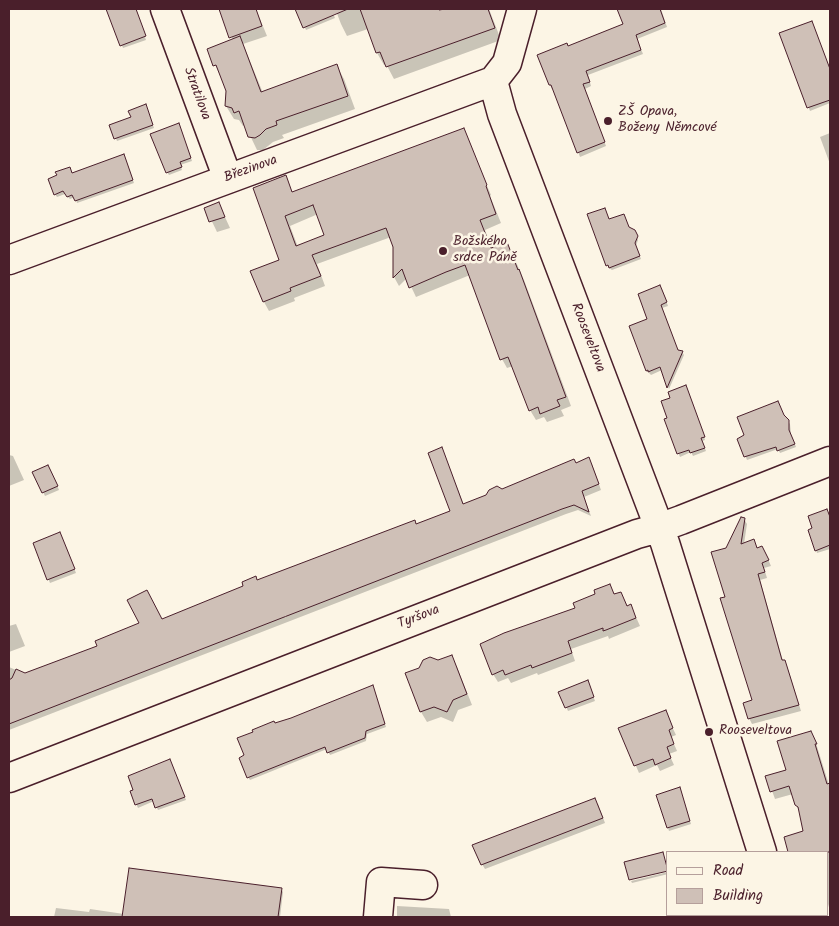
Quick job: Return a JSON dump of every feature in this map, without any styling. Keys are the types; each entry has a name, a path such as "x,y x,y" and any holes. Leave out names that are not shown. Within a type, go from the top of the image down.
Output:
{"street":[{"name":"Stratilova","path":"164,9 228,179"},
{"path":"493,81 507,63 522,9"},
{"name":"Březinova","path":"9,260 493,81"},
{"name":"Rooseveltova","path":"493,81 502,114 659,528 762,851"},
{"name":"Tyršova","path":"9,778 830,461"},
{"path":"378,917 381,882 423,886"}],"building":[{"path":"106,9 136,9 146,36 120,46"},
{"path":"219,9 256,9 262,26 229,38"},
{"path":"295,9 348,9 303,28"},
{"path":"360,9 488,9 495,28 386,67 380,52 376,53"},
{"path":"617,9 660,9 665,23 636,35 641,50 586,71 590,82 583,84 605,142 577,153 551,85 549,85 537,55 567,43 568,46 623,24"},
{"path":"812,21 830,69 830,100 807,108 779,33"},
{"path":"240,36 261,92 337,64 348,96 276,121 277,125 266,129 255,138 248,137 239,111 234,113 232,108 225,106 226,91 216,65 213,66 207,49"},
{"path":"146,104 153,125 114,139 109,125 131,117 128,111"},
{"path":"179,123 191,158 180,162 182,167 166,173 150,134"},
{"path":"464,128 487,185 496,214 480,220 491,248 507,242 519,269 566,397 557,400 560,406 540,414 538,407 529,411 508,357 500,360 465,265 409,288 402,269 393,278 393,247 386,228 312,255 321,276 290,288 291,291 263,302 250,271 279,260 253,188 286,175 292,192","holes":["313,205 324,235 296,246 285,216"]},
{"path":"124,154 133,180 75,201 72,195 67,197 63,191 54,195 48,179 57,175 55,172 70,167 72,173"},
{"path":"219,202 225,217 209,222 204,208"},
{"path":"605,208 609,219 624,214 629,227 635,230 638,236 635,243 640,256 609,268 608,265 606,266 587,214"},
{"path":"660,285 667,302 661,305 678,350 683,351 667,388 660,367 648,372 648,370 646,371 629,326 647,319 638,294"},
{"path":"686,385 705,437 701,438 705,448 690,453 689,450 677,454 664,419 667,418 661,401 670,398 668,392"},
{"path":"778,401 784,415 789,420 789,430 795,444 777,451 776,447 744,457 737,439 744,435 737,417"},
{"path":"442,447 463,504 486,495 489,490 497,486 502,489 574,459 576,463 589,457 599,484 582,491 589,512 574,505 562,509 9,724 9,680 16,669 25,673 97,646 95,641 139,623 127,600 147,590 162,619 243,586 242,582 256,576 257,580 415,520 416,524 450,511 428,453"},
{"path":"48,465 58,486 42,493 32,472"},
{"path":"827,509 830,517 830,545 815,551 808,530 812,528 808,516"},
{"path":"741,517 745,518 741,544 754,539 757,548 762,546 769,560 762,563 765,572 758,574 782,660 785,660 799,705 748,719 743,703 752,700 720,598 725,597 711,552 726,548"},
{"path":"60,532 75,569 47,580 33,543"},
{"path":"610,584 614,594 621,592 627,606 631,604 636,618 606,630 603,631 603,628 568,641 572,653 532,668 531,665 505,675 503,670 492,675 480,644 504,633 575,608 573,603 595,594 594,590"},
{"path":"452,655 467,694 453,700 447,712 434,707 420,712 405,673 419,668 423,660 430,657 438,660"},
{"path":"588,680 594,697 565,708 558,692"},
{"path":"373,685 385,724 366,731 365,738 327,753 325,747 247,778 239,758 244,755 237,738 274,721 275,723 291,718"},
{"path":"666,710 673,728 669,730 674,744 667,747 671,758 655,765 653,759 634,766 618,728"},
{"path":"811,731 817,744 815,744 827,784 830,783 830,852 788,851 784,837 803,831 798,807 795,805 789,786 770,792 765,776 786,770 777,741"},
{"path":"170,759 185,797 155,808 152,799 135,805 130,791 133,790 128,776"},
{"path":"680,787 690,821 667,828 656,795"},
{"path":"595,798 603,818 481,865 472,845"},
{"path":"663,852 666,871 629,880 624,862"},
{"path":"129,868 282,888 278,917 122,917"}],"place":[{"name":"ZŠ Opava, Boženy Němcové","path":"608,121"},
{"name":"Božského srdce Páně","path":"443,251"},
{"name":"Rooseveltova","path":"709,732"}]}
